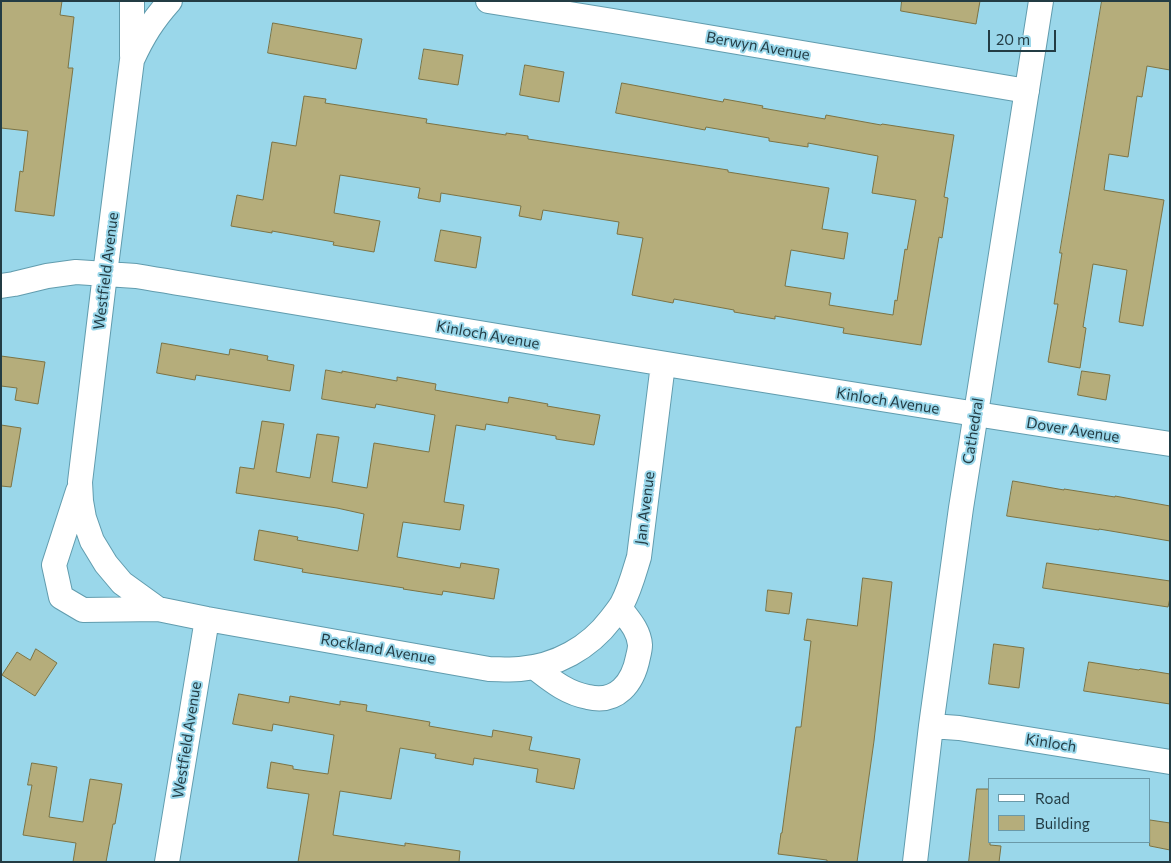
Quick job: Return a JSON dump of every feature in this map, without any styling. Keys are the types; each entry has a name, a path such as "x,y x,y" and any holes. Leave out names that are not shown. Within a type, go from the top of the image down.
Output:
{"street":[{"name":"Westfield Avenue","path":"106,564 92,541 84,518 80,482 132,60 132,1"},
{"name":"Westfield Avenue","path":"132,60 142,39 159,13 170,1"},
{"name":"Berwyn Avenue","path":"488,1 1027,91"},
{"name":"Cathedral","path":"915,862 931,726 961,508 1041,1"},
{"name":"Kinloch Avenue","path":"1,286 76,272 136,276 975,415"},
{"name":"Jan Avenue","path":"593,638 603,630 620,608 632,584 639,557 662,364"},
{"name":"Dover Avenue","path":"975,415 1170,444"},
{"name":"Westfield Avenue","path":"61,597 54,565 80,482"},
{"name":"Rockland Avenue","path":"106,564 122,583 158,609"},
{"name":"Rockland Avenue","path":"61,597 83,610 158,609 489,669 518,670 542,666 564,657 593,638"},
{"path":"534,667 562,688 588,698 604,698 617,694 629,683 636,666 640,645 635,628 620,608"},
{"name":"Westfield Avenue","path":"167,862 207,618"},
{"name":"Kinloch","path":"931,726 959,728 1170,762"}],"building":[{"path":"1,1 62,1 60,15 74,17 68,68 73,68 54,216 15,211 20,171 23,172 28,131 1,128"},
{"path":"902,1 980,1 976,24 901,11"},
{"path":"1102,1 1170,1 1170,70 1147,66 1142,97 1137,96 1128,157 1109,154 1104,190 1164,200 1143,326 1119,322 1127,270 1093,264 1083,327 1086,328 1080,368 1048,362 1058,304 1054,304 1062,253 1060,253"},
{"path":"273,23 362,39 356,69 268,53"},
{"path":"424,49 463,55 458,85 419,79"},
{"path":"525,65 564,72 559,102 520,95"},
{"path":"622,83 723,102 724,99 825,119 826,115 954,135 944,197 948,198 942,238 939,237 921,345 843,333 844,328 775,316 775,319 674,299 673,303 632,295 643,238 617,234 619,222 543,210 541,220 519,216 521,206 441,193 440,202 418,198 420,188 340,175 334,213 380,221 374,252 333,245 334,242 231,226 237,195 263,200 272,142 296,146 304,96 326,99 325,103 427,119 426,123 506,135 506,133 528,136 528,139 728,170 728,172 829,188 822,229 848,233 844,259 791,250 785,286 831,293 829,305 893,315 916,200 872,193 878,156 808,143 808,147 769,141 769,138 706,127 705,130 616,113"},
{"path":"441,230 481,237 476,268 435,261"},
{"path":"162,343 229,355 230,349 268,356 267,360 294,365 290,391 196,375 195,380 157,373"},
{"path":"1,356 45,362 38,404 15,400 17,388 1,386"},
{"path":"326,370 397,381 397,377 436,384 435,390 508,403 509,397 600,415 594,445 556,439 556,436 486,424 485,430 456,425 444,502 464,505 460,530 403,522 397,557 460,568 461,563 499,569 494,599 443,591 442,595 403,589 302,572 303,569 254,560 259,530 298,537 297,540 358,551 364,514 337,508 236,493 240,467 254,469 262,421 284,424 276,472 310,478 317,434 339,437 332,482 367,488 374,443 429,452 435,415 376,404 375,408 322,399"},
{"path":"1082,371 1110,375 1106,400 1078,395"},
{"path":"1,425 21,428 11,487 1,486"},
{"path":"1013,481 1170,506 1170,541 1007,516"},
{"path":"1047,563 1170,581 1168,607 1043,588"},
{"path":"863,578 892,582 874,741 857,862 827,862 827,860 778,854 796,727 801,727 811,641 804,640 807,619 857,626"},
{"path":"768,590 792,593 789,614 766,611"},
{"path":"994,644 1024,648 1019,688 989,684"},
{"path":"36,649 57,663 35,696 2,675 17,652 30,660"},
{"path":"1089,662 1170,674 1170,704 1084,691"},
{"path":"239,694 289,703 290,696 340,705 340,701 367,705 366,711 430,722 429,726 492,737 493,730 532,737 529,750 580,759 574,789 536,782 538,769 474,758 473,765 435,758 436,754 400,748 391,799 340,791 333,835 405,846 405,843 460,851 459,862 298,862 309,794 267,788 271,762 293,766 293,769 328,774 334,735 273,724 272,731 233,724"},
{"path":"32,763 57,767 49,817 83,822 90,779 122,784 106,862 73,862 76,843 23,835 32,785 28,785"},
{"path":"977,789 988,789 988,843 1001,846 999,862 969,862"},
{"path":"1151,820 1170,823 1170,850 1150,846"}]}
